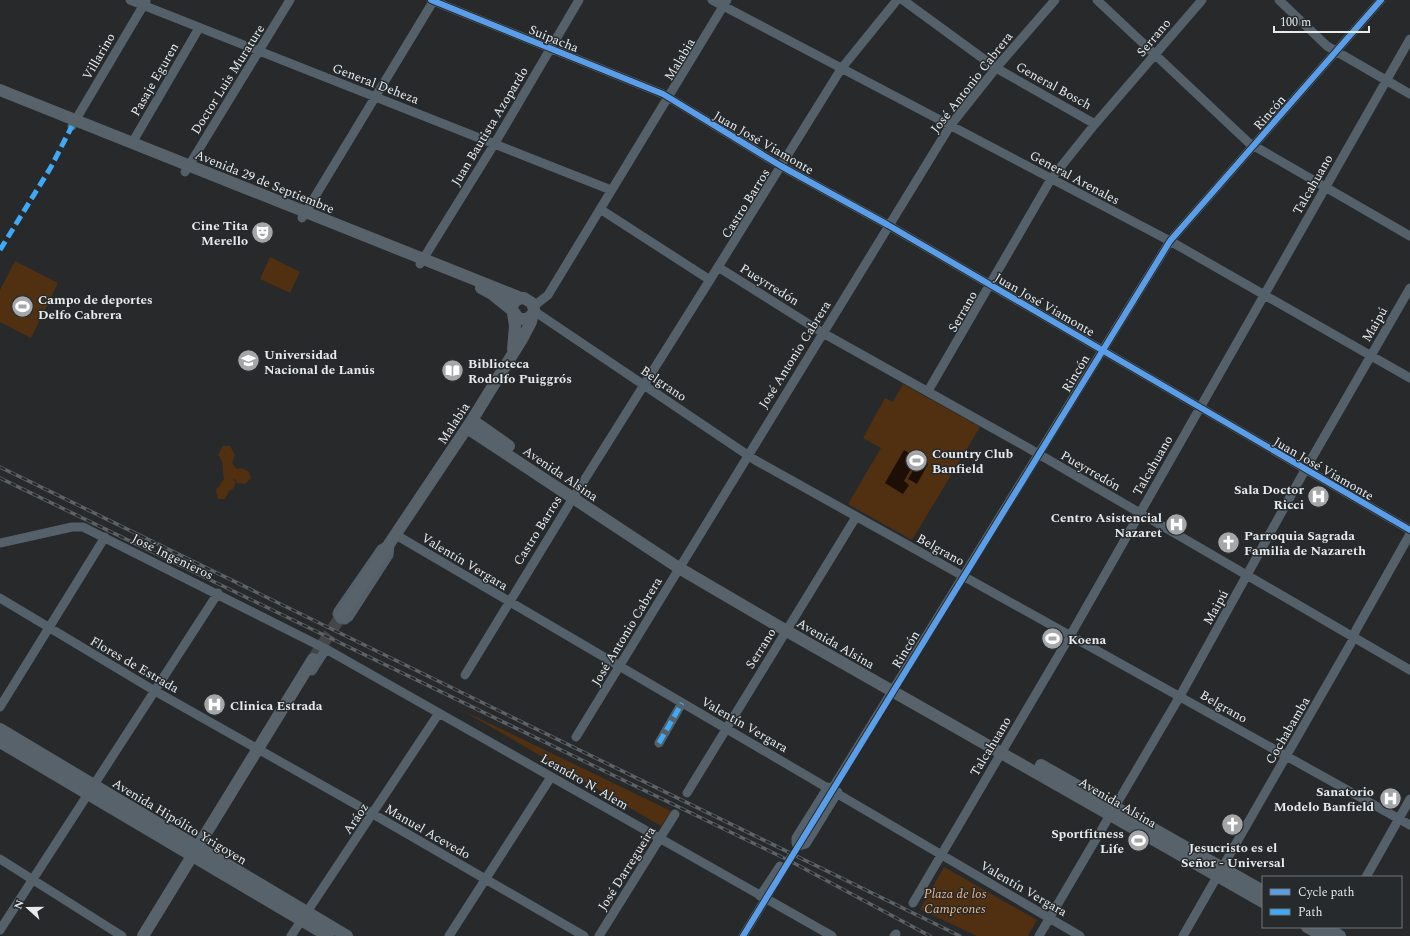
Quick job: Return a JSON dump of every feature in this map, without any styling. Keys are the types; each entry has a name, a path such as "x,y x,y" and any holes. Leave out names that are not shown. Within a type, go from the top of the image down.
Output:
{"main road":[{"name":"Avenida 29 de Septiembre","path":"0,90 74,123 187,169 521,298"},
{"name":"Avenida 29 de Septiembre","path":"0,97 132,143 187,169"},
{"name":"Avenida 29 de Septiembre","path":"422,261 485,290 513,312"},
{"path":"513,312 516,317 523,320 527,319 533,310 530,300 521,298 514,302 513,312 515,340 513,353"},
{"name":"Malabia","path":"342,616 470,424 528,328 533,310"},
{"name":"Avenida Alsina","path":"470,424 681,565 1221,872 1262,891"},
{"path":"143,936 313,659"},
{"name":"Avenida Hipólito Yrigoyen","path":"0,729 91,790"},
{"name":"Avenida Hipólito Yrigoyen","path":"0,742 91,790 304,916 347,936"},
{"name":"Avenida Alsina","path":"1221,872 1262,901"},
{"name":"Avenida Hipólito Yrigoyen","path":"304,916 328,936"},
{"path":"1312,928 1332,932"}],"street":[{"name":"General Deheza","path":"130,0 145,3 199,28 612,190"},
{"name":"Doctor Luis Murature","path":"187,169 260,52 290,0"},
{"name":"Suipacha","path":"433,0 660,93 668,98"},
{"path":"304,215 433,0"},
{"name":"Juan Bautista Azopardo","path":"422,261 495,143 579,0"},
{"name":"General Arenales","path":"712,0 724,2 841,69 1170,241 1410,378"},
{"name":"Castro Barros","path":"465,675 643,384 710,280 841,69 897,0"},
{"name":"General Bosch","path":"903,0 996,68 1095,124"},
{"name":"José Antonio Cabrera","path":"576,737 950,126 996,68 1055,0"},
{"path":"1098,0 1254,146 1410,236"},
{"name":"Serrano","path":"928,391 1051,179 1095,124 1202,0"},
{"path":"1279,0 1327,46 1410,94"},
{"name":"Rincón","path":"832,790 1170,241 1380,0"},
{"name":"Malabia","path":"533,310 548,295 668,98 724,2"},
{"name":"Villarino","path":"74,123 145,3"},
{"name":"Pasaje Eguren","path":"132,143 199,28"},
{"name":"Talcahuano","path":"913,903 940,854 1070,636 1410,39"},
{"name":"Juan José Viamonte","path":"668,98 780,166 888,225 1410,530"},
{"path":"600,209 710,280"},
{"name":"Pueyrredón","path":"718,267 823,333 1038,454 1410,670"},
{"name":"Maipú","path":"1039,936 1180,696 1306,470 1410,288"},
{"name":"Belgrano","path":"533,310 748,455 856,517 1410,825"},
{"name":"Serrano","path":"687,793 725,728 856,517"},
{"name":"José Ingenieros","path":"0,543 78,526 105,537 218,593 326,649"},
{"name":"Cochabamba","path":"1184,936 1410,534"},
{"path":"0,706 105,537"},
{"name":"Malabia","path":"393,540 389,555 349,617 345,620 340,619 337,614 338,610 381,548 393,540"},
{"name":"Valentín Vergara","path":"393,540 509,601 1080,936"},
{"path":"0,930 218,593"},
{"name":"Flores de Estrada","path":"0,598 155,691 261,745"},
{"path":"261,745 270,721 317,644"},
{"path":"261,745 278,726 326,649"},
{"name":"Leandro N. Alem","path":"326,649 660,839 764,896 832,936"},
{"path":"659,743 682,703"},
{"name":"Aráoz","path":"291,936 439,713"},
{"name":"Manuel Acevedo","path":"261,745 373,814 584,936"},
{"path":"449,936 551,777"},
{"path":"832,790 806,844 799,846 796,843 796,838 832,790"},
{"path":"1367,876 1410,800"},
{"name":"José Darregueira","path":"599,936 675,814"},
{"path":"0,859 122,936"},
{"path":"743,936 780,866"}],"green space":[{"path":"270,257 300,272 290,293 260,279"},
{"name":"Campo de deportes Delfo Cabrera","path":"15,261 58,283 31,338 0,322 0,290"},
{"name":"Country Club Banfield","path":"903,384 980,427 912,540 848,504 881,448 863,438 885,398 893,402"},
{"path":"223,446 230,446 235,455 232,463 237,469 242,468 249,472 251,478 245,484 237,483 235,479 233,480 236,482 233,489 229,491 225,499 218,499 216,490 224,479 223,465 218,455"},
{"path":"462,710 671,811 661,826"},
{"name":"Plaza de los Campeones","path":"944,867 1037,920 1028,936 977,936 920,909"}],"shaded area":[{"path":"904,450 917,458 904,481 909,485 903,494 885,483"},
{"path":"920,459 928,464 917,484 908,479"}],"tunnel":[{"path":"313,659 341,616"},
{"path":"768,895 830,792"}],"railway":[{"path":"0,467 960,936"},
{"path":"0,478 790,861 930,936"}],"marked path":[{"path":"0,250 51,167 72,126"},
{"path":"659,743 682,703"}],"cycle path":[{"path":"431,0 663,94 781,166 888,225 1410,530"},
{"path":"743,936 1170,241 1381,0"}],"place":[{"name":"Cine Tita Merello","path":"263,232"},
{"name":"Campo de deportes Delfo Cabrera","path":"23,306"},
{"name":"Universidad Nacional de Lanús","path":"248,361"},
{"name":"Biblioteca Rodolfo Puiggrós","path":"452,370"},
{"name":"Country Club Banfield","path":"917,460"},
{"name":"Sala Doctor Ricci","path":"1319,496"},
{"name":"Centro Asistencial Nazaret","path":"1177,524"},
{"name":"Parroquia Sagrada Familia de Nazareth","path":"1228,542"},
{"name":"Koena","path":"1053,639"},
{"name":"Clinica Estrada","path":"214,705"},
{"name":"Sanatorio Modelo Banfield","path":"1390,798"},
{"name":"Jesucristo es el Señor - Universal","path":"1233,825"},
{"name":"Sportfitness Life","path":"1139,840"}]}
